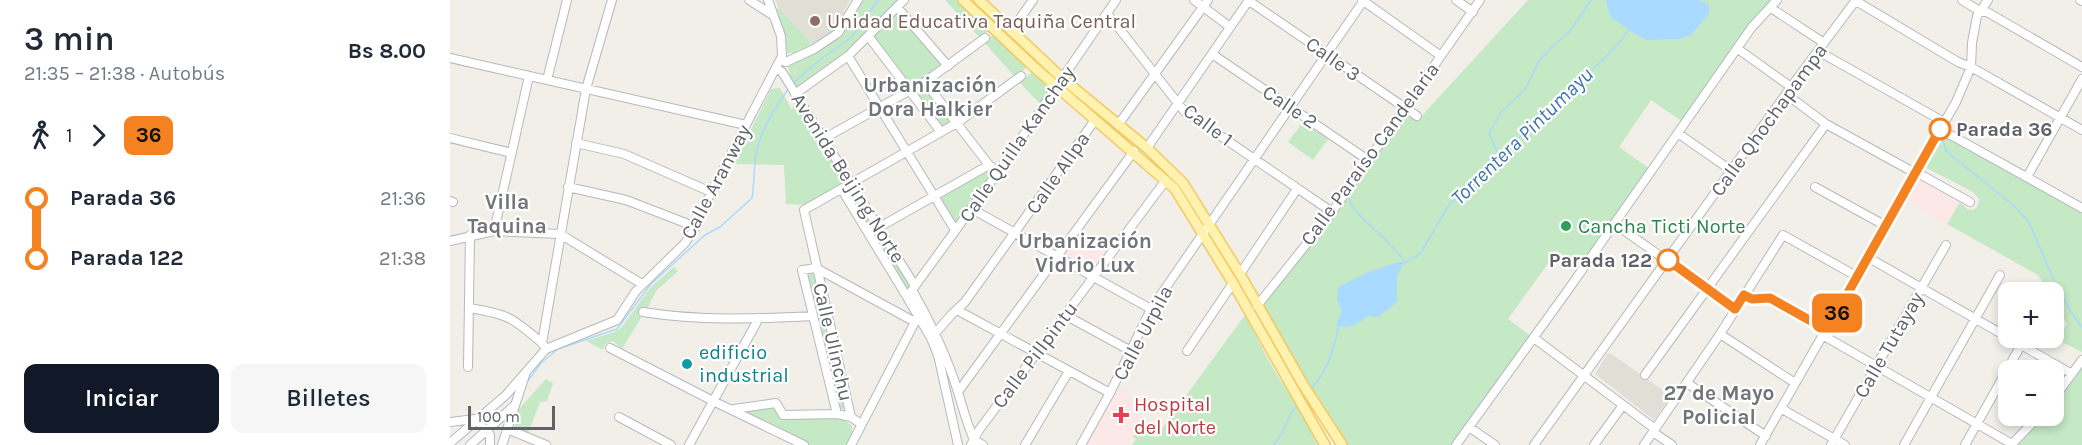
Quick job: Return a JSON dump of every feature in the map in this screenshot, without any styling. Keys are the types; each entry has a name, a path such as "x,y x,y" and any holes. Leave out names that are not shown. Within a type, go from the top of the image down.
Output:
{"main road":[{"path":"963,0 1060,83 1147,148 1183,183 1240,274 1302,383 1342,445"},
{"path":"981,1 1095,120 1134,151 1175,189 1233,283 1324,445"}],"street":[{"path":"547,80 567,0"},
{"path":"450,443 506,394 526,373 544,346 560,234 586,88 612,0"},
{"path":"749,0 774,16"},
{"path":"768,0 783,47 778,64"},
{"path":"778,64 814,49 838,33 858,0"},
{"path":"792,89 848,56 904,0"},
{"path":"1011,31 1033,0"},
{"name":"Calle Quilla Kanchay","path":"912,291 998,172 1116,0"},
{"path":"1194,0 1230,27"},
{"path":"1118,125 1208,0"},
{"path":"1147,148 1249,0"},
{"name":"Calle 3","path":"1249,0 1417,117"},
{"path":"1363,0 1441,56"},
{"name":"Calle Urpila","path":"1081,445 1110,393 1151,309 1363,0"},
{"path":"1456,0 1473,12"},
{"name":"Calle Paraíso Candelaria","path":"1257,306 1332,213 1480,0"},
{"path":"1456,445 1615,224 1752,27 1778,0"},
{"path":"1856,0 1958,62 1971,67 2082,130"},
{"name":"Calle Qhochapampa","path":"1534,445 1856,0"},
{"path":"1962,0 2082,67"},
{"path":"1760,445 1869,258 1956,102 1971,67 1972,43 1977,16 1988,0"},
{"path":"897,7 948,66"},
{"path":"1771,8 1824,43"},
{"name":"Calle 1","path":"1107,13 1184,111 1332,213"},
{"path":"868,37 942,132"},
{"path":"823,139 925,82 985,38"},
{"path":"1738,49 1789,90 1826,124 1970,202"},
{"path":"1818,51 2082,208"},
{"name":"Calle 2","path":"1212,54 1368,160"},
{"path":"848,56 956,230"},
{"path":"450,58 746,125"},
{"name":"Avenida Beijing Norte","path":"778,64 878,228 912,291 958,392 972,443"},
{"name":"Calle Aranway","path":"544,346 617,320 642,284 686,243 778,64"},
{"path":"494,231 530,76"},
{"path":"842,190 957,123 1021,76"},
{"path":"2027,177 2082,79"},
{"path":"925,82 989,165 998,172"},
{"name":"Calle Allpa","path":"933,335 965,302 1095,120"},
{"path":"1645,375 1826,124"},
{"path":"1678,134 1732,171"},
{"path":"450,138 512,153"},
{"path":"576,142 624,154 711,192"},
{"path":"958,392 1134,151"},
{"path":"868,233 989,165"},
{"name":"Calle Pillpintu","path":"972,443 1166,180"},
{"path":"568,187 626,200 696,227"},
{"path":"1815,187 1886,226"},
{"path":"1240,274 1297,189"},
{"name":"Avenida Beijing Norte","path":"842,190 868,233 912,291 918,321 933,335 958,445"},
{"name":"Calle Ulinchu","path":"842,190 804,210 851,417 861,424 851,445"},
{"path":"972,209 1151,309"},
{"path":"1615,224 1735,309"},
{"path":"450,241 494,231 560,234 642,284"},
{"path":"468,367 470,235"},
{"path":"1644,445 1720,334 1783,235 1858,277"},
{"name":"Calle Tutayay","path":"1833,442 1946,245"},
{"path":"1869,258 1998,329"},
{"path":"837,414 802,270 816,268 918,321 861,424"},
{"path":"1904,445 2000,275"},
{"path":"1187,351 1233,283"},
{"path":"1744,295 1752,299 1770,298 1877,366 2012,444 2029,426"},
{"path":"469,308 509,317 544,346"},
{"path":"957,310 1002,332 1110,393"},
{"path":"644,312 668,316 759,318 813,316"},
{"path":"1065,315 1131,351"},
{"path":"689,445 759,318"},
{"path":"1720,334 1795,383"},
{"path":"1534,338 1672,445"},
{"path":"610,348 804,445"},
{"path":"1965,445 2019,348"},
{"path":"2033,348 2072,374"},
{"path":"2064,385 2082,360"},
{"path":"1025,445 1069,371"},
{"path":"502,445 526,373"},
{"path":"1687,383 1766,436"},
{"path":"506,394 516,404"},
{"path":"732,410 776,403 783,415 837,414 851,417"},
{"path":"470,445 516,404"},
{"path":"1594,445 1623,405"},
{"path":"1782,409 1833,442 1845,445"},
{"path":"619,417 671,445"},
{"path":"450,422 475,419 490,435 490,445"},
{"path":"1469,427 1495,445"},
{"path":"507,429 546,445"},
{"path":"972,443 982,445"}],"shaded area":[{"name":"Unidad Educativa Taquiña Central","path":"775,0 850,0 834,31 812,44 780,11"},
{"path":"1918,178 1960,202 1947,224 1905,200"},
{"path":"1082,231 1111,247 1093,270 1065,257 1064,254"},
{"path":"1610,353 1670,395 1654,420 1595,374 1607,354"},
{"name":"Hospital del Norte","path":"1120,386 1126,389 1143,419 1133,436 1136,439 1132,445 1086,445"}],"green space":[{"path":"862,0 900,0 840,56 802,86 797,87 791,80 788,65 843,33"},
{"path":"945,0 957,0 989,30 980,38"},
{"path":"1528,0 1774,0 1683,122 1651,100 1619,147 1650,169 1580,267 1557,251 1508,319 1531,336 1452,445 1346,445 1317,401 1263,305 1334,214 1406,113 1417,121"},
{"path":"777,7 812,44 794,53 787,53"},
{"path":"897,14 944,65 911,86 874,36"},
{"path":"994,34 1027,67 1015,77 984,42"},
{"path":"1033,72 1052,88 1041,105 1019,82"},
{"path":"925,86 952,122 942,128 915,91"},
{"path":"780,88 792,110 795,101 846,184 807,205 786,204 784,165 734,164 771,89"},
{"path":"1303,122 1328,139 1313,160 1288,142"},
{"path":"1944,136 2082,213 2082,352 2064,343 2064,329 2067,324 2064,319 2064,282 2042,282 2038,275 1947,224 1960,202 1967,209 1973,210 1978,206 1979,199 1973,192 1923,166 1939,137"},
{"path":"988,170 991,175 959,220 954,221 940,198 941,196"},
{"path":"849,189 911,286 906,293 845,191"},
{"path":"674,267 678,271 656,291 647,309 642,309 642,316 622,349 613,341 605,344 603,350 586,341 621,328 651,287"},
{"path":"809,272 814,274 847,409 837,409 806,277"},
{"path":"1245,315 1271,365 1318,445 1132,445 1136,439 1133,437 1143,419 1155,438"},
{"path":"2082,367 2082,445 2018,445 2034,426 2064,426 2064,390"},
{"path":"546,379 553,383 547,401 540,402 528,433 514,428 519,409"},
{"path":"775,405 782,418 819,416 838,418 852,426 852,433 846,445 808,445 744,413 744,410"}],"water":[{"path":"1607,0 1699,0 1709,4 1709,14 1691,35 1679,39 1647,40 1611,17"},
{"path":"1404,262 1397,277 1397,302 1378,317 1368,316 1350,326 1336,325 1342,311 1337,301 1338,287 1366,273"}],"waterway":[{"path":"792,84 852,37 878,0"},
{"path":"1499,156 1489,133 1501,112 1525,90 1539,61 1570,31 1591,0"},
{"name":"Torrentera Pintumayu","path":"1404,263 1420,254 1447,208 1473,179 1495,163 1499,156 1607,56 1629,29"},
{"path":"527,382 541,363 558,349 617,329 651,284 705,235 720,227 752,198 759,142 772,114 789,88"},
{"path":"1942,136 1946,151 2014,206 2029,222 2055,283 2082,327"},
{"path":"1348,195 1356,211 1404,261"},
{"name":"Torrentera Pintumayu","path":"1310,390 1322,375 1329,360 1339,325"},
{"name":"Torrentera Pintumayu","path":"1273,445 1297,405"}],"bus line":[{"name":"36","path":"1668,260 1735,309 1744,295 1752,299 1770,298 1827,330 1940,129"}],"place":[{"name":"Unidad Educativa Taquiña Central","path":"815,21"},
{"name":"Parada 36","path":"1940,129"},
{"name":"Cancha Ticti Norte","path":"1566,226"},
{"name":"Parada 122","path":"1668,260"},
{"name":"edificio industrial","path":"687,364"},
{"name":"Hospital del Norte","path":"1121,415"}],"district":[{"name":"Urbanización Dora Halkier","path":"930,97"},
{"name":"Villa Taquina","path":"507,214"},
{"name":"Urbanización Vidrio Lux","path":"1085,253"},
{"name":"27 de Mayo Policial","path":"1719,405"}]}
